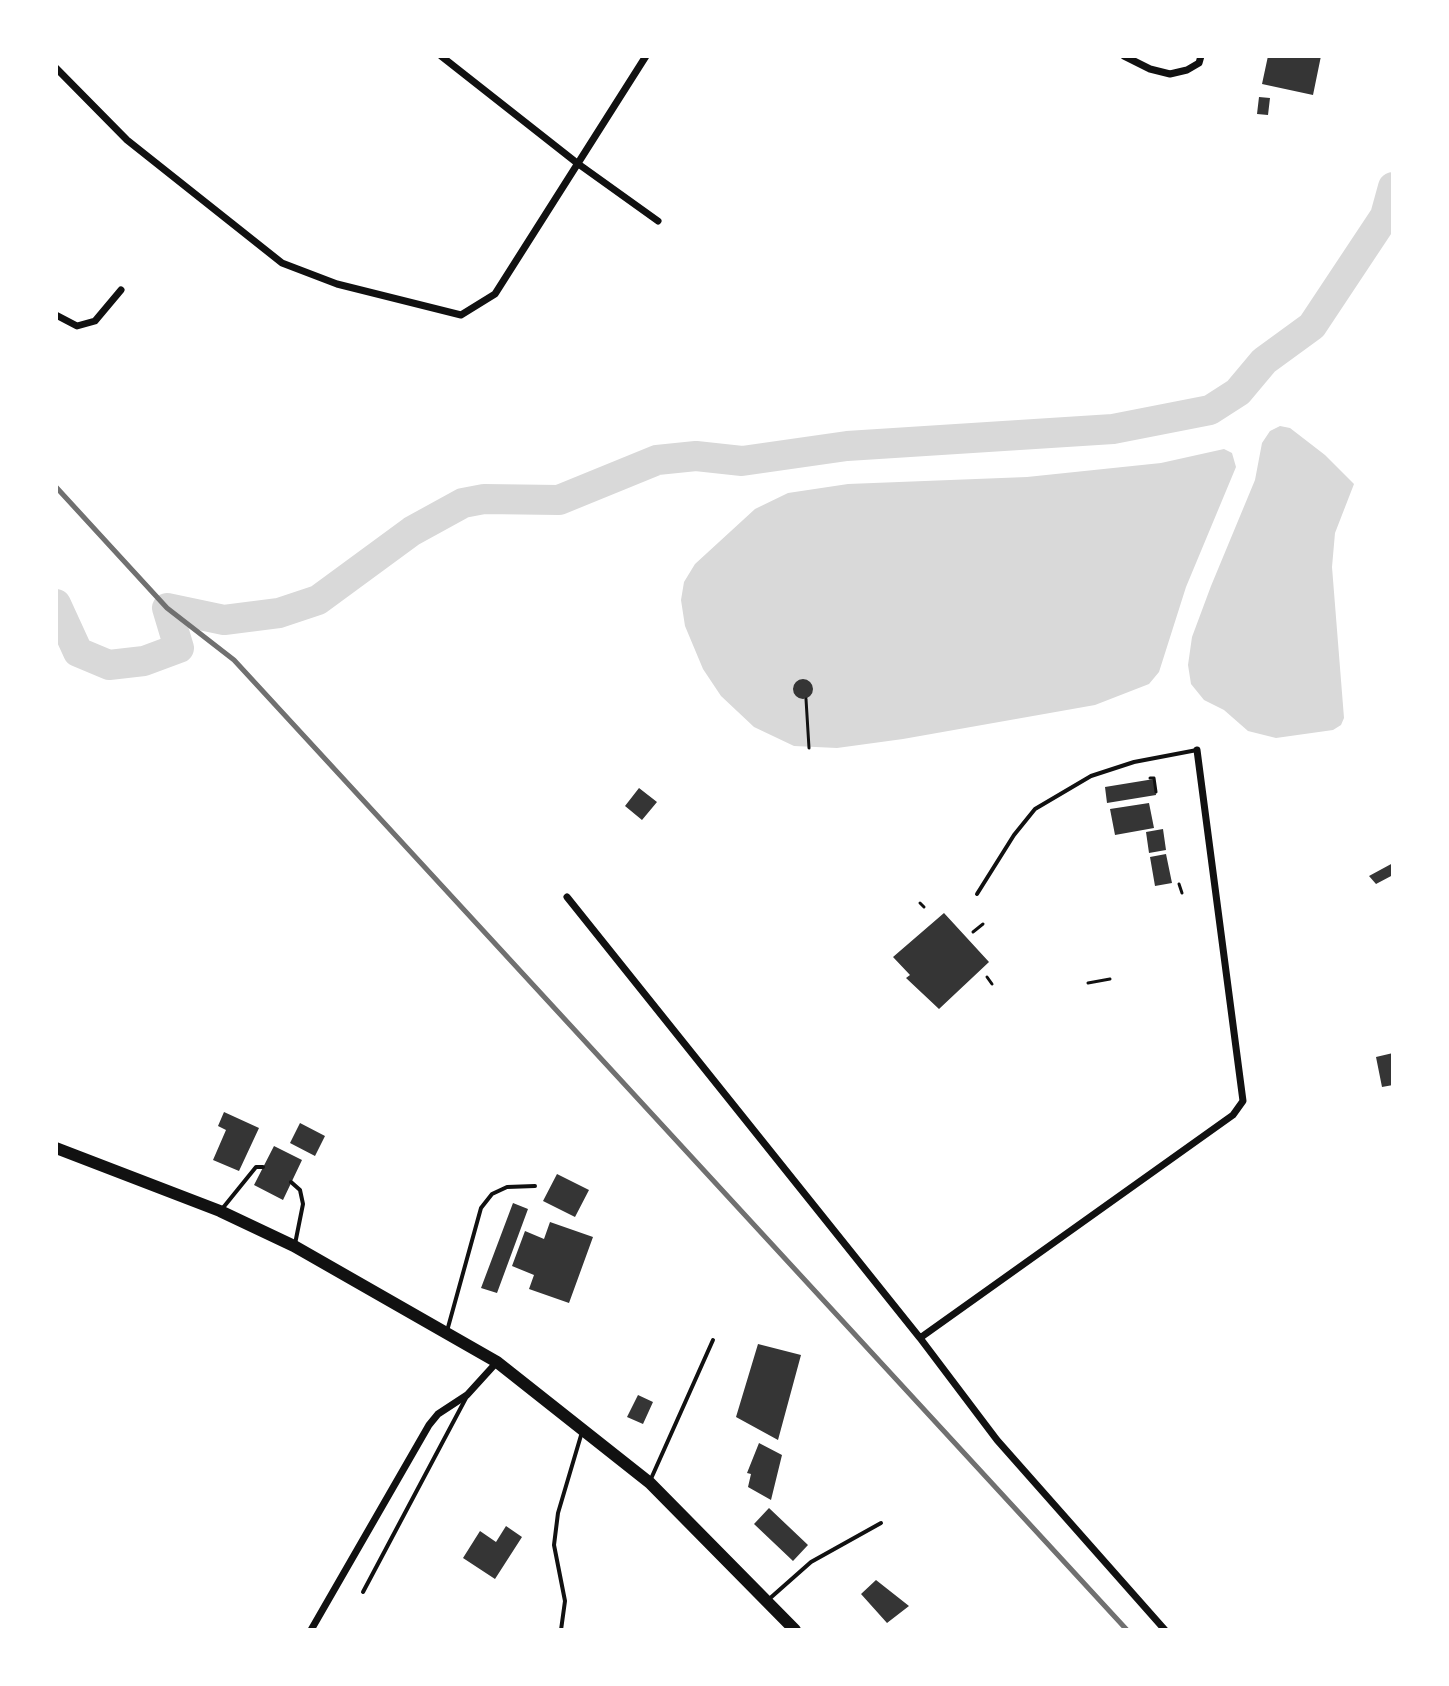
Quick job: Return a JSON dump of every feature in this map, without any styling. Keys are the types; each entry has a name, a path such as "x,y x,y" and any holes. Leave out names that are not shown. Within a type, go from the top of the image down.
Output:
{"highway":[{"path":"56,1148 220,1211 294,1246 497,1362 650,1483 795,1630"}],"street":[{"path":"441,56 577,163 658,221"},
{"path":"56,68 127,140 282,263 337,284 461,315 495,294 646,56"},
{"path":"1124,56 1170,74 1187,70 1199,63 1201,56"},
{"path":"56,315 77,326 95,321 121,290"},
{"path":"920,1338 1233,1115 1243,1101 1197,750"},
{"path":"567,897 920,1338 997,1440 1165,1630"},
{"path":"311,1630 412,1460 429,1425 438,1414 467,1395 497,1362"}],"lane":[{"path":"977,894 1014,835 1045,803 1091,776 1197,750"},
{"path":"220,1211 256,1167 263,1167"},
{"path":"291,1182 300,1190 303,1204 294,1246"},
{"path":"447,1333 481,1208 492,1194 507,1187 535,1186"},
{"path":"650,1483 713,1340"},
{"path":"363,1592 467,1395"},
{"path":"561,1630 565,1601 554,1545 558,1513 583,1430"},
{"path":"768,1600 811,1562 881,1523"}],"path":[{"path":"806,699 809,748"},
{"path":"1150,778 1154,778 1156,792"},
{"path":"1179,884 1182,893"},
{"path":"920,903 924,907"},
{"path":"973,932 983,924"},
{"path":"987,977 992,984"},
{"path":"1088,983 1110,979"}],"shaded area":[{"path":"1280,426 1290,428 1325,455 1354,484 1335,533 1332,567 1344,718 1341,725 1333,730 1276,738 1248,731 1224,710 1204,700 1191,684 1188,665 1192,637 1255,480 1262,443 1270,431"},
{"path":"1224,449 1232,453 1236,467 1186,587 1159,672 1149,684 1095,705 837,748 794,746 754,727 721,696 703,669 685,626 681,600 684,582 695,564 755,509 788,493 848,484 1027,477 1161,463"}],"building":[{"path":"1268,56 1321,56 1313,95 1262,84"},
{"path":"1259,97 1270,98 1268,115 1257,114"},
{"path":"803,679 810,682 813,689 810,696 803,699 796,696 793,689 796,682"},
{"path":"1154,779 1156,795 1107,803 1105,787"},
{"path":"639,788 657,802 642,820 625,806"},
{"path":"1149,803 1154,828 1115,835 1110,809"},
{"path":"1163,829 1166,850 1149,853 1146,832"},
{"path":"1166,854 1172,883 1155,886 1150,857"},
{"path":"1393,863 1393,875 1376,884 1369,876"},
{"path":"944,913 989,962 939,1009 906,978 910,975 893,957"},
{"path":"1393,1053 1393,1085 1382,1087 1376,1057"},
{"path":"224,1112 259,1128 239,1171 213,1160 226,1130 218,1126"},
{"path":"300,1123 325,1136 315,1156 290,1143"},
{"path":"274,1146 302,1160 283,1200 254,1185"},
{"path":"557,1174 589,1190 575,1217 543,1201"},
{"path":"513,1203 528,1209 497,1293 481,1288"},
{"path":"550,1222 593,1237 569,1303 529,1289 534,1275 512,1266 525,1231 544,1239"},
{"path":"758,1344 801,1355 778,1440 736,1417"},
{"path":"638,1395 653,1402 643,1424 627,1417"},
{"path":"759,1443 782,1455 771,1500 748,1487 751,1474 747,1473"},
{"path":"769,1508 808,1545 793,1561 754,1524"},
{"path":"506,1526 522,1537 495,1579 463,1558 480,1531 496,1542"},
{"path":"876,1580 909,1606 887,1623 861,1594"}],"waterway":[{"path":"56,604 78,652 109,665 144,661 179,648 167,608 224,620 279,613 318,600 412,531 463,503 484,499 559,500 657,460 696,456 742,461 847,446 1113,429 1210,410 1238,392 1264,361 1312,326 1385,216 1393,187"}],"railway":[{"path":"56,487 167,608 234,660 1127,1630"}]}
